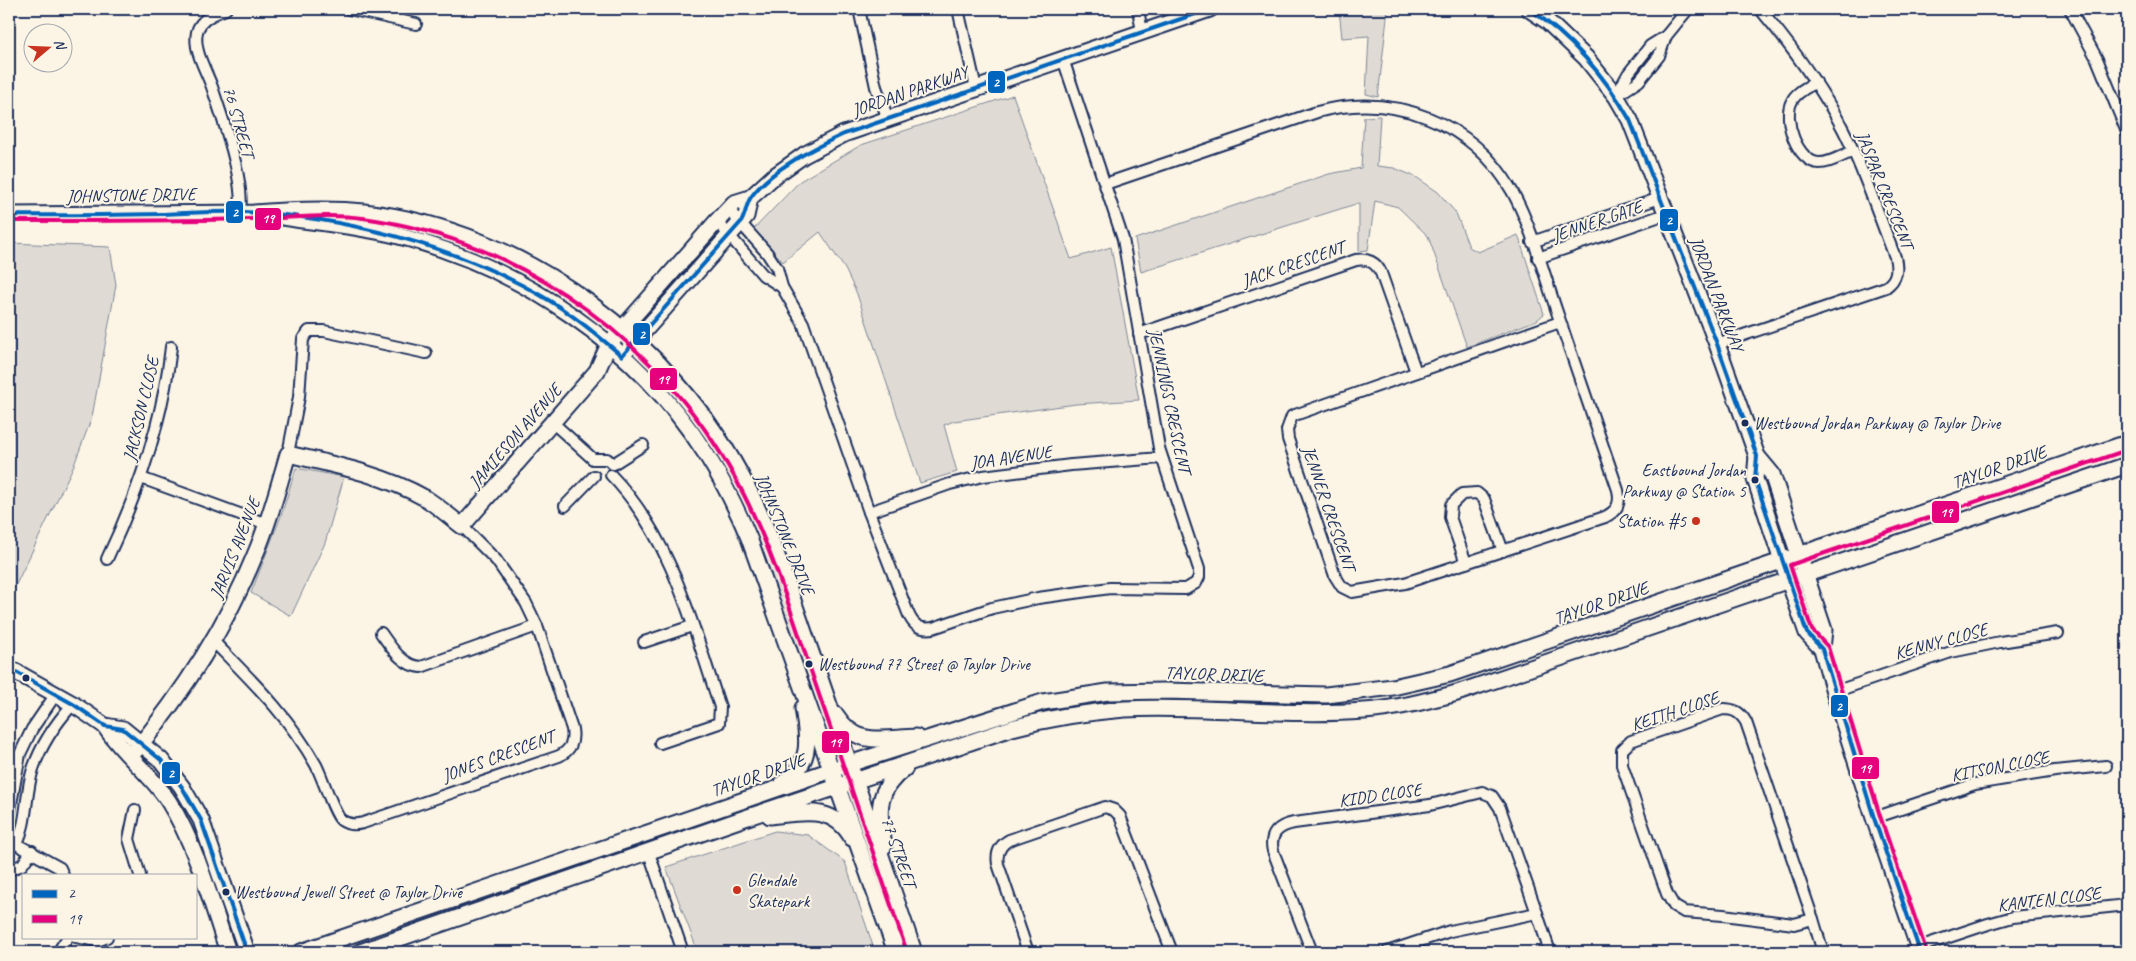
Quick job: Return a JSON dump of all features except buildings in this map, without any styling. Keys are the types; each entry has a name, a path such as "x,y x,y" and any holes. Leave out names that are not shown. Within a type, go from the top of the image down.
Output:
{"main road":[{"name":"JORDAN PARKWAY","path":"610,344 734,203 750,198 773,177 804,154 844,134 1210,9"},
{"name":"JORDAN PARKWAY","path":"1529,9 1547,21 1586,58 1616,96 1638,138 1717,344 1756,456 1755,479 1807,633 1822,649"},
{"name":"JORDAN PARKWAY","path":"622,356 746,216 750,198"},
{"name":"JOHNSTONE DRIVE","path":"9,215 247,213 290,210 366,212 434,227 503,252 564,285 635,341 697,409 718,437 747,486 777,556 849,764"},
{"name":"JOHNSTONE DRIVE","path":"247,213 349,226 394,235 439,248 484,265 516,281 582,322 610,344 659,392 688,427 731,496 757,557 832,770"},
{"name":"JAMIESON AVENUE","path":"462,526 597,371 610,344"},
{"name":"JAMIESON AVENUE","path":"597,371 622,356"},
{"name":"TAYLOR DRIVE","path":"301,952 849,764 1043,702 1108,692 1164,691 1326,695 1393,687 1423,681 1450,674 2122,445"},
{"name":"JARVIS AVENUE","path":"131,756 189,680 240,591 267,524 288,454"},
{"name":"JONES CRESCENT","path":"288,454 352,468 391,481 426,499 462,526"},
{"name":"JORDAN PARKWAY","path":"1756,456 1772,474 1800,555 1824,630 1822,649"},
{"name":"TAYLOR DRIVE","path":"360,952 742,819 1012,728 1047,719 1126,709 1341,713 1415,703 1457,694 2125,466"},
{"path":"1822,649 1874,818 1920,950"},
{"path":"773,790 794,775 804,760 807,738 806,724 796,667"},
{"path":"9,668 56,694 105,726 123,730 161,760 201,820 248,952"},
{"path":"828,703 841,723 857,736 870,739 936,736"},
{"path":"105,726 115,742 150,777 168,801 186,833 228,952"},
{"path":"887,877 881,826 880,805 882,792 893,777 916,760"},
{"name":"77 STREET","path":"849,764 914,952"},
{"name":"77 STREET","path":"832,770 896,952"},
{"path":"742,819 811,812 827,814 842,824 864,860"}],"street":[{"name":"76 STREET","path":"226,9 206,18 197,30 197,46 225,127 242,200 247,213"},
{"path":"350,9 416,24"},
{"path":"859,9 876,87 888,119"},
{"path":"958,9 976,88"},
{"path":"1138,9 1142,32"},
{"path":"1616,96 1639,81 1660,56 1666,36 1688,9"},
{"name":"JASPAR CRESCENT","path":"1717,344 1878,290 1893,282 1897,275 1898,266 1895,257 1853,151 1816,82 1787,41 1760,9"},
{"path":"2070,9 2097,60 2127,132"},
{"name":"JENNINGS CRESCENT","path":"728,210 741,222 777,268 782,287 803,323 869,512 914,624 924,628 933,628 992,608 1038,598 1110,588 1186,589 1196,583 1199,577 1199,569 1162,458 1123,239 1062,59"},
{"path":"1816,82 1795,95 1788,110 1791,129 1798,148 1811,161 1819,163 1828,162 1853,151"},
{"name":"JENNER CRESCENT","path":"1105,184 1317,112 1349,106 1388,106 1416,112 1439,121 1478,148 1494,164 1512,192 1538,258 1618,490 1619,503 1616,509 1605,517 1405,583 1356,592 1345,590 1338,583 1335,576 1288,439 1287,430 1292,416 1560,322"},
{"name":"JENNER GATE","path":"1532,242 1660,198"},
{"name":"JENNER GATE","path":"1538,258 1666,214"},
{"name":"JENNINGS CRESCENT","path":"717,221 763,274 782,287"},
{"name":"JACK CRESCENT","path":"1139,334 1356,260 1366,259 1376,264 1381,273 1416,372"},
{"name":"JARVIS AVENUE","path":"288,454 299,397 303,339 312,330 384,342 426,353"},
{"name":"JACKSON CLOSE","path":"107,558 142,478 166,388 172,347"},
{"path":"552,422 593,459 607,459 614,464"},
{"path":"614,464 643,445"},
{"name":"JOA AVENUE","path":"869,512 950,484 983,476 1071,465 1162,458"},
{"path":"593,459 591,467 594,476"},
{"path":"594,476 602,478 611,475 615,468 614,464"},
{"path":"611,475 628,493 644,515 670,562 720,707 719,723 660,743"},
{"path":"565,506 594,476"},
{"name":"JACKSON CLOSE","path":"142,478 267,524"},
{"path":"1466,563 1450,517 1451,505 1462,494 1470,492 1481,495 1487,503 1504,551"},
{"name":"JONES CRESCENT","path":"213,641 267,695 296,732 319,771 339,817 346,823 357,824 559,756 569,749 573,736 572,729 537,626 526,603 496,560 462,526"},
{"path":"381,633 402,660 409,665 421,666 537,626"},
{"path":"644,642 692,626"},
{"name":"KENNY CLOSE","path":"1834,692 1951,652 2058,633"},
{"path":"9,815 17,765 26,740 56,694"},
{"path":"63,874 60,868 13,842 24,829 33,770 49,736 72,704"},
{"name":"KEITH CLOSE","path":"1813,919 1794,924 1684,912 1674,906 1667,894 1622,765 1621,758 1625,746 1631,741 1723,710 1732,709 1742,716 1813,919 1823,952"},
{"path":"17,765 33,770"},
{"name":"KITSON CLOSE","path":"1874,818 1975,784 2055,771 2106,766"},
{"name":"KIDD CLOSE","path":"1312,952 1272,845 1274,833 1282,825 1430,805 1472,794 1488,794 1495,798 1500,808 1550,952"},
{"path":"1028,952 998,864 1000,848 1009,840 1105,807 1114,810 1120,816 1172,952"},
{"path":"135,810 129,839 140,874"},
{"path":"9,870 22,865 32,852"},
{"path":"649,852 683,952"},
{"name":"KANTEN CLOSE","path":"1920,950 1988,924 2013,918 2127,906"},
{"path":"1387,952 1450,931 1537,913"},
{"path":"58,952 67,938"},
{"path":"81,938 96,941 104,938"}],"shaded area":[{"path":"1339,9 1388,9 1378,97 1366,94 1369,36 1342,38"},
{"path":"1013,95 1071,259 1111,247 1139,400 1076,404 954,421 944,425 957,472 920,483 857,294 845,269 820,232 783,262 754,229 800,181 861,145"},
{"path":"1380,116 1377,166 1394,168 1416,177 1438,192 1456,213 1469,247 1478,252 1518,235 1544,314 1537,320 1467,347 1428,236 1398,207 1375,201 1368,250 1359,251 1359,203 1141,272 1135,239 1329,174 1361,168 1364,117"},
{"path":"9,243 110,247 116,285 92,417 74,465 9,599"},
{"path":"296,468 344,477 325,543 291,616 251,593 281,516"},
{"path":"775,831 808,835 845,862 875,952 698,952 666,867"}],"transit line":[{"name":"2","path":"9,215 244,212 320,220 358,227 435,248 507,278 562,309 622,356 741,222 751,197 770,177 794,160 844,134 1210,9"},
{"name":"2","path":"1529,9 1559,32 1586,58 1610,88 1630,120 1717,344 1757,456 1755,479 1807,633 1822,649 1874,818 1920,952"},
{"name":"19","path":"9,221 264,219 320,216 363,218 423,230 480,250 535,276 586,309 633,348 675,392 712,440 743,493 755,518 786,598 907,952"},
{"name":"19","path":"1926,950 1880,816 1828,647 1812,630 1790,565 2127,450"},
{"name":"2","path":"9,668 73,704 105,726 123,729 161,760 182,787 201,820 247,952"}],"place":[{"name":"Westbound Jordan Parkway @ Taylor Drive","path":"1745,423"},
{"name":"Eastbound Jordan Parkway @ Station 5","path":"1755,480"},
{"name":"Station #5","path":"1696,521"},
{"name":"Westbound 77 Street @ Taylor Drive","path":"809,664"},
{"name":"Glendale Skatepark","path":"737,890"},
{"name":"Westbound Jewell Street @ Taylor Drive","path":"226,892"}]}
